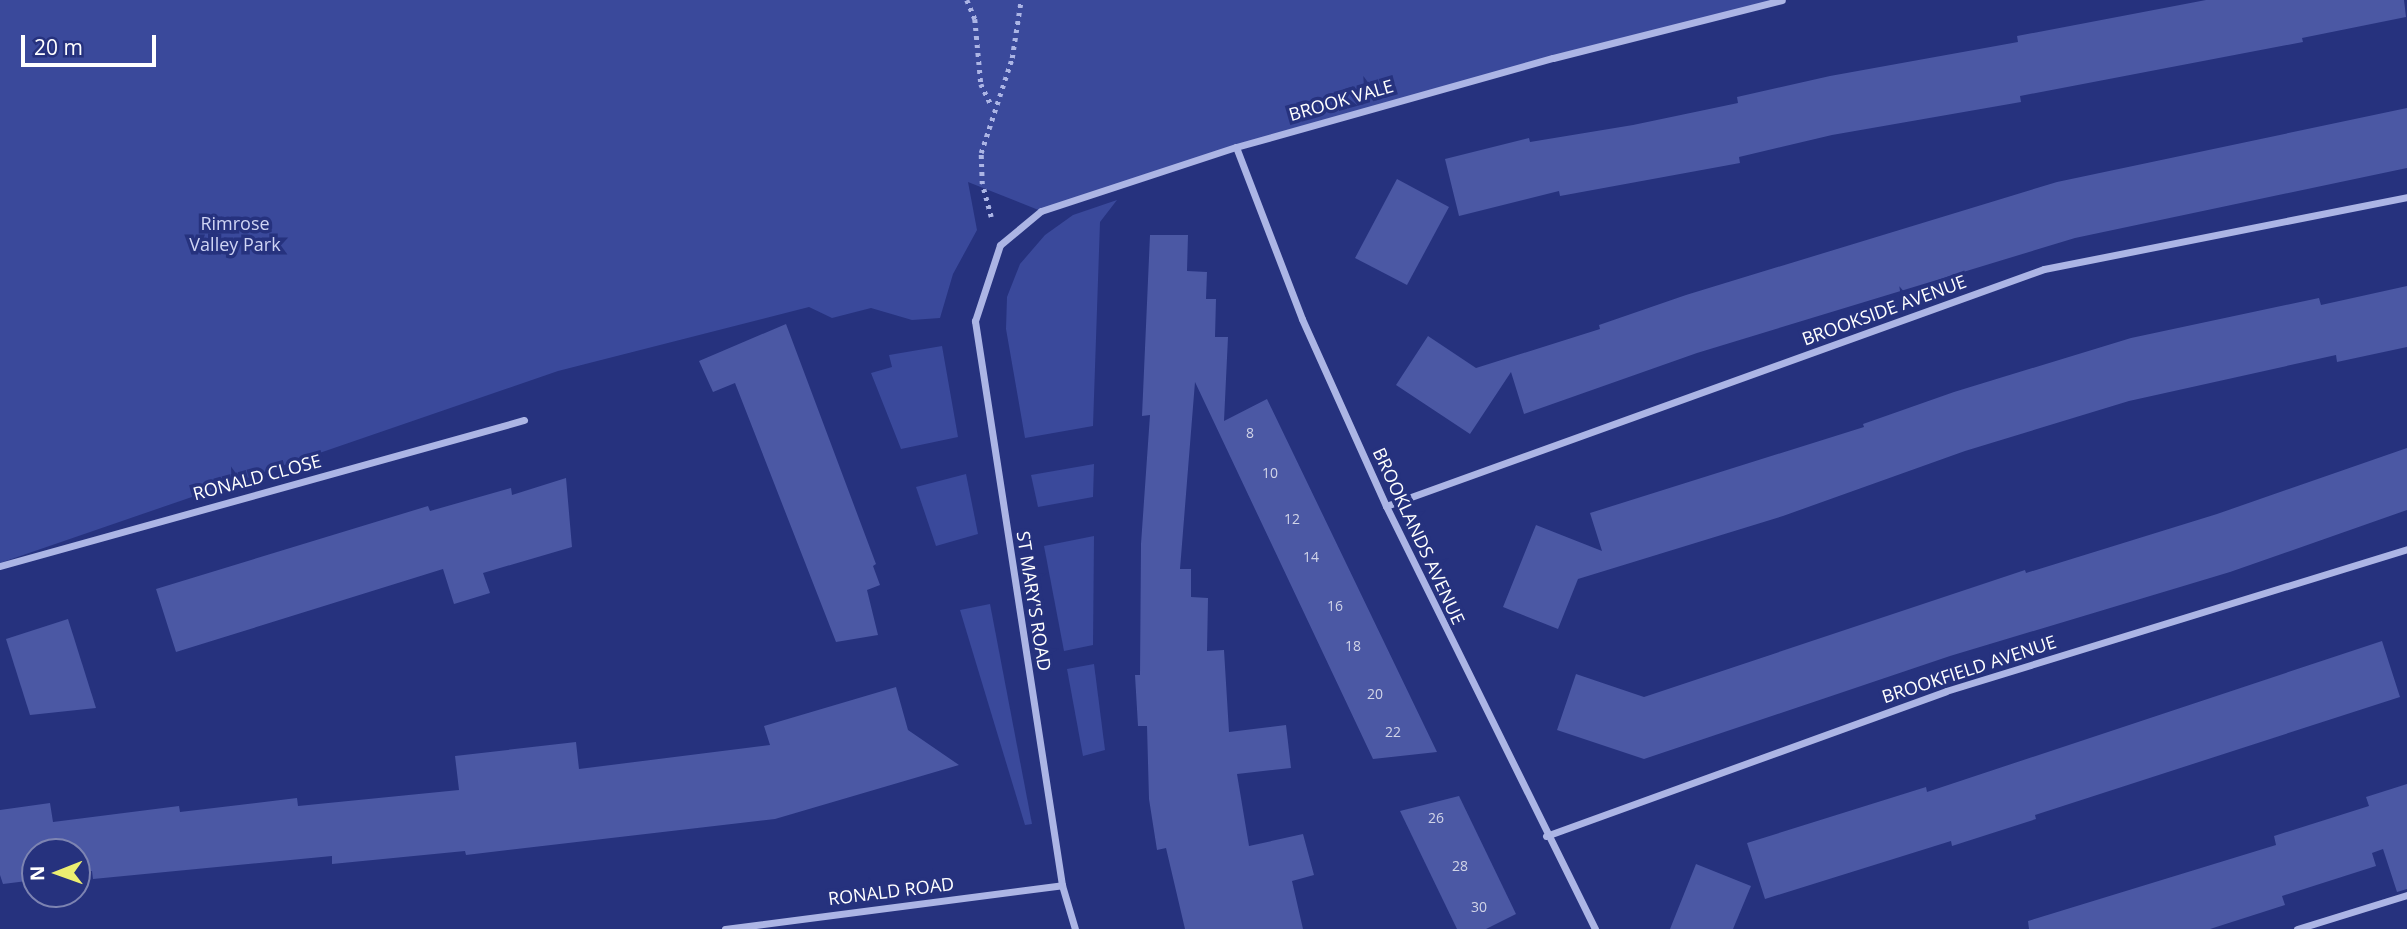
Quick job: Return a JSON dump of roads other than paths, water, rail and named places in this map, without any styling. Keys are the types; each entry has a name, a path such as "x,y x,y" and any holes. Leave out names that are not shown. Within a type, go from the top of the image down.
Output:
{"street":[{"name":"BROOK VALE","path":"975,321 1000,245 1041,211 1236,147 1540,61 1782,0"},
{"name":"BROOKLANDS AVENUE","path":"1236,147 1302,319 1386,506 1546,836 1595,929"},
{"name":"BROOKSIDE AVENUE","path":"1386,506 2044,269 2407,197"},
{"name":"ST MARY'S ROAD","path":"975,321 1062,885 1075,929"},
{"name":"RONALD CLOSE","path":"0,566 524,420"},
{"name":"BROOKFIELD AVENUE","path":"1546,836 1946,691 2407,549"},
{"name":"RONALD ROAD","path":"724,929 1062,885"},
{"path":"2297,929 2407,895"}],"park label":[{"name":"Rimrose Valley Park","path":"235,234"}]}
